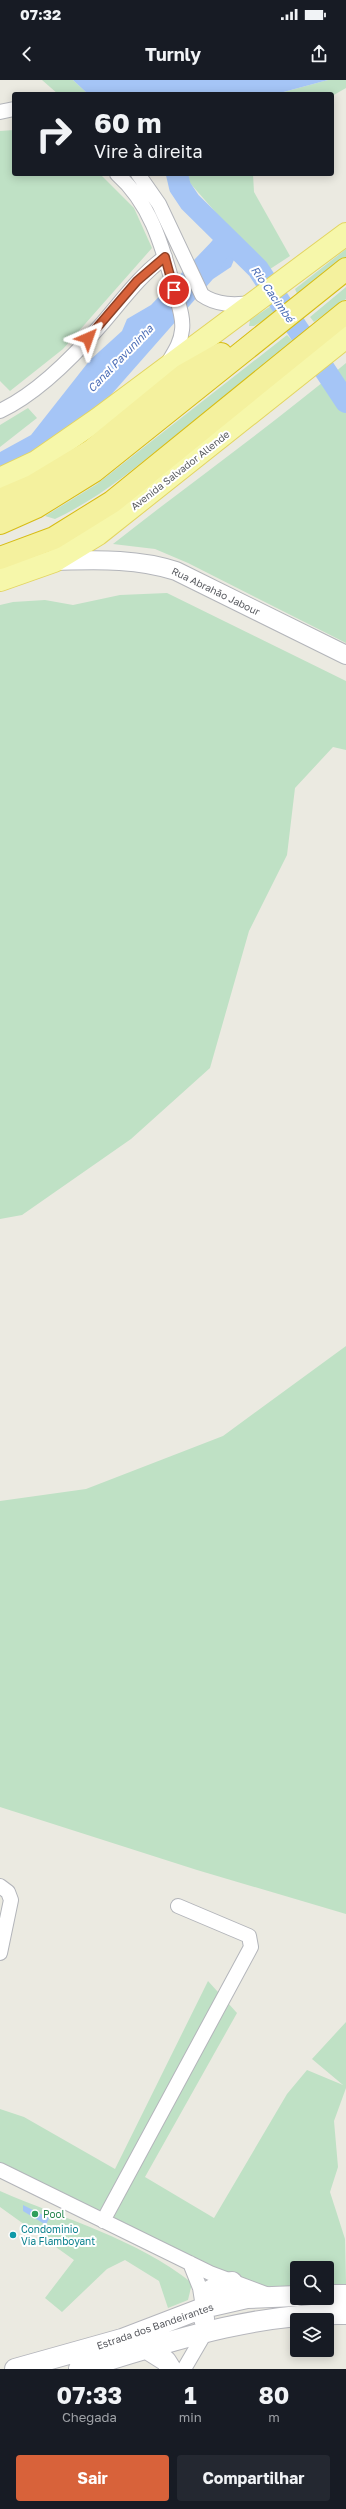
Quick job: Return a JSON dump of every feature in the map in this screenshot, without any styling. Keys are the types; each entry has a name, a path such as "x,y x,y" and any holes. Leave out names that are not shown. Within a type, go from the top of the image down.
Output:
{"highway":[{"path":"0,523 36,507 94,471 281,319 346,269"},
{"name":"Avenida Salvador Allende","path":"0,558 54,538 112,502 336,336 346,312"},
{"path":"0,500 33,486 91,451 184,375 281,319"}],"main road":[{"path":"0,479 36,462 292,276 346,234"},
{"name":"Avenida Salvador Allende","path":"0,580 54,561 98,534 304,359"},
{"path":"205,2333 203,2308 209,2291 220,2285 232,2282"},
{"path":"334,2295 346,2295"},
{"name":"Estrada dos Bandeirantes","path":"14,2369 122,2339 203,2308 247,2298 290,2296"},
{"name":"Estrada dos Bandeirantes","path":"79,2369 205,2333 292,2316 346,2314"},
{"path":"147,2349 166,2361 171,2369"}],"street":[{"path":"0,112 12,109"},
{"path":"119,176 133,191 150,216 165,257 182,319 180,343 163,369"},
{"path":"139,176 159,204 195,285 203,296 215,302 231,304 258,301"},
{"path":"0,411 42,382 69,358 142,276 165,257"},
{"name":"Rua Abrahão Jabour","path":"54,561 128,560 165,567 346,655"},
{"path":"0,1886 8,1892 11,1900 0,1953"},
{"path":"103,2221 251,1948 249,1936 178,1906"},
{"path":"0,2170 190,2263 232,2282 272,2296"},
{"path":"190,2263 200,2288 203,2308"},
{"path":"184,2369 205,2333"}],"green space":[{"path":"42,80 73,80 86,92 56,92"},
{"path":"328,80 346,80 346,88 334,95 334,92 283,92"},
{"path":"12,130 12,176 102,176 134,208 152,248 63,349 10,391 0,381 0,131"},
{"path":"188,176 253,176 254,192 290,256 267,271 190,183"},
{"path":"346,249 346,261 299,298 295,289"},
{"path":"346,287 346,299 314,322 310,317"},
{"path":"274,304 277,312 254,326 249,326 250,320"},
{"path":"287,335 293,341 130,472 101,493 71,511 55,519 45,516 97,484"},
{"path":"346,363 346,643 188,563 155,549 113,544 289,409"},
{"path":"28,408 37,418 0,447 0,425"},
{"path":"167,593 346,681 346,750 333,747 295,788 287,855 249,931 210,1068 131,1139 22,1215 0,1219 0,605 13,602 45,600 73,605 120,595"},
{"path":"346,1346 346,1914 197,1870 0,1807 0,1501 86,1489 223,1436"},
{"path":"208,1981 237,2013 145,2177 214,2218 287,2094 307,2070 343,2085 312,2059 346,2022 346,2088 334,2121 338,2167 330,2192 345,2239 346,2284 334,2285 334,2261 290,2261 290,2289 266,2288 228,2277 0,2164 0,2109 24,2117 115,2169"},
{"path":"0,2191 99,2231 148,2254 192,2283 188,2300 168,2308 159,2281 125,2260 107,2269 62,2312 45,2298 74,2260 0,2207"}],"water":[{"path":"73,80 328,80 283,92 86,92"},
{"path":"216,237 236,255 231,267 213,279 110,396 34,460 0,476 0,452 31,435 90,360 122,331 127,319 151,305"},
{"name":"Pool","path":"23,2205 49,2218 46,2225 23,2211"}],"waterway":[{"name":"Rio Cacimbé","path":"177,176 180,187 190,202 258,269 346,402"},
{"name":"Canal Pavuninha","path":"206,269 227,239"}],"place":[{"name":"Pool","path":"35,2214"},
{"name":"Condominio Via Flamboyant","path":"13,2235"}],"route":[{"path":"88,338 137,281 165,257 174,290"}]}
